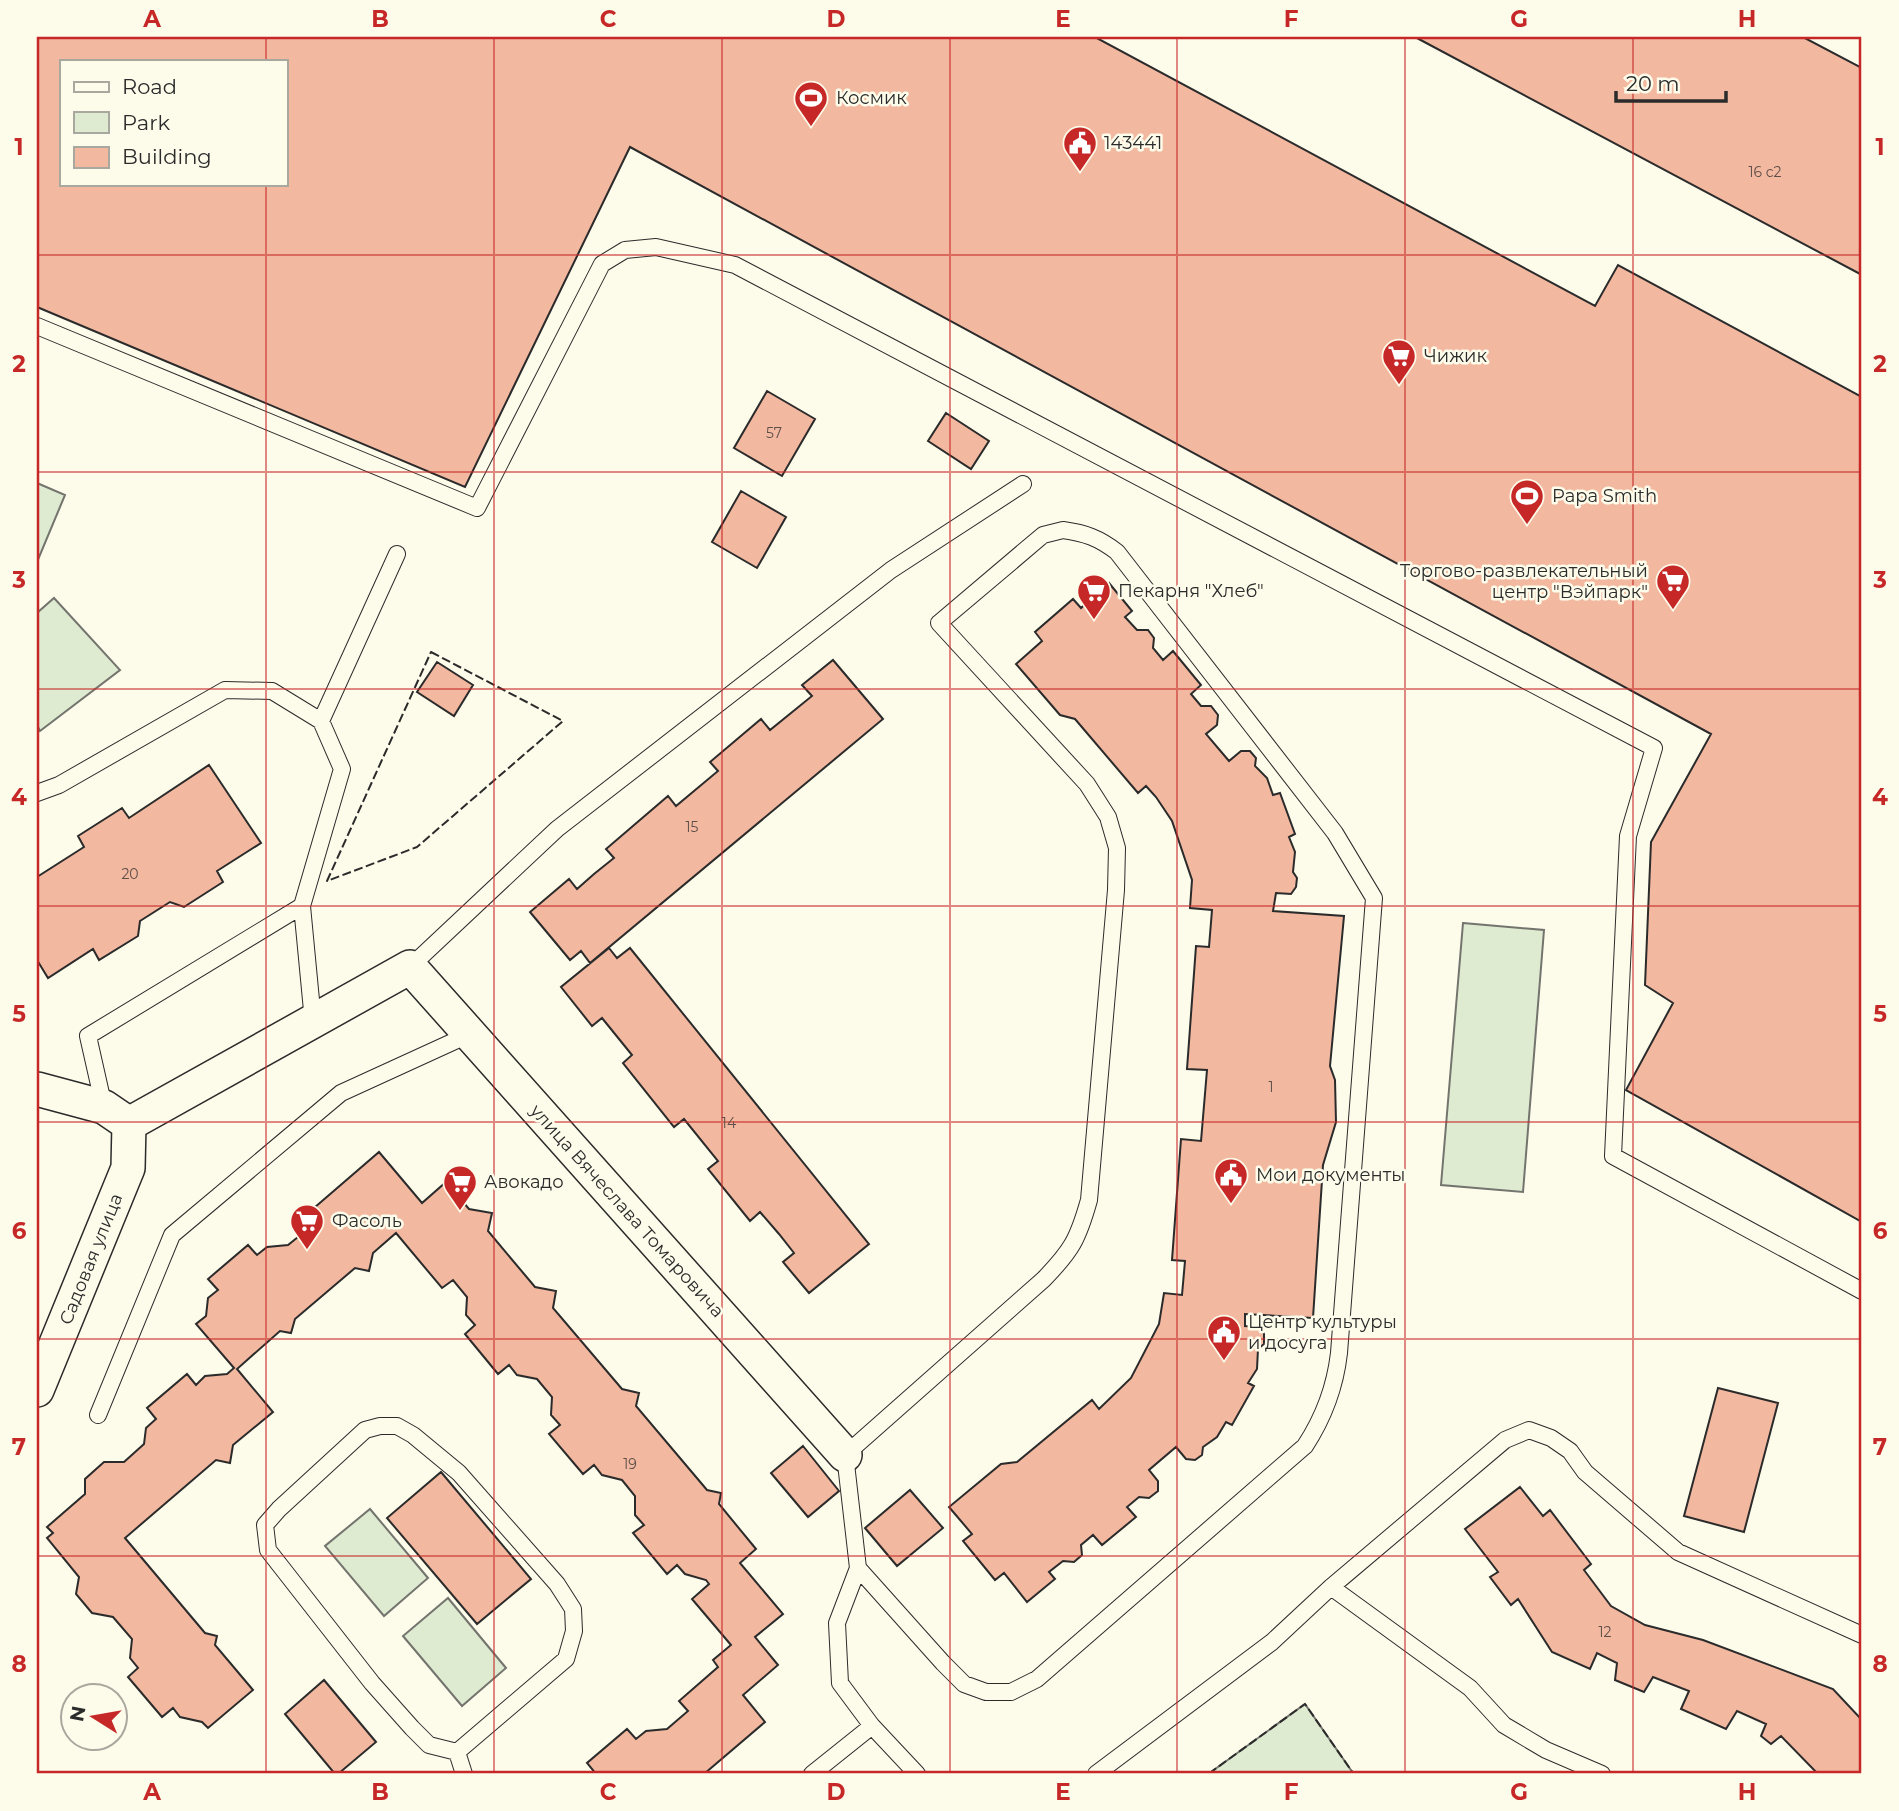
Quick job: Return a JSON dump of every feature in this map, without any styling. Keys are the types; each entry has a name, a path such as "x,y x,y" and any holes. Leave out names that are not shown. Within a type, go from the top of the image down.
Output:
{"street":[{"path":"37,1089 116,1116 313,1021 410,967"},
{"name":"улица Вячеслава Томаровича","path":"410,967 845,1455"},
{"name":"Садовая улица","path":"37,1390 128,1168 116,1116"}],"lane":[{"path":"37,327 477,508 602,264 625,250 656,247 734,265 1654,748 1628,836 1613,1156 1862,1290"},
{"path":"410,967 557,830 891,570 1023,484"},
{"path":"858,1568 964,1684 986,1692 1011,1692 1037,1679 1305,1447 1320,1424 1336,1378 1374,898 1335,833 1117,552 1101,540 1084,533 1063,530 1043,535 939,623 1087,785 1108,817 1117,848 1116,890 1093,1172 1080,1230 1067,1255 1044,1279 845,1455 858,1568 837,1623 840,1683 872,1726 918,1774"},
{"path":"321,721 397,554"},
{"path":"37,793 59,785 225,690 272,691 321,721 342,769 302,906 313,1021"},
{"path":"116,1116 88,1036 302,906"},
{"path":"98,1415 172,1236 341,1093 470,1034"},
{"path":"380,1426 397,1426 413,1435 460,1473 557,1584 573,1609 574,1631 566,1659 457,1752 429,1745 412,1728 372,1683 268,1550 265,1525 279,1509 365,1430 380,1426"},
{"path":"1096,1774 1272,1642 1331,1587 1506,1440 1529,1430 1551,1438 1570,1451 1585,1472 1678,1552 1862,1635"},
{"path":"1331,1587 1470,1688 1504,1725 1546,1750 1602,1774"},
{"path":"813,1774 872,1726"},
{"path":"457,1752 464,1774"}],"green space":[{"path":"37,483 65,495 37,562"},
{"path":"54,598 120,670 40,731 37,725 37,613"},
{"path":"1463,923 1544,930 1523,1192 1441,1185"},
{"path":"370,1509 428,1578 384,1616 325,1546"},
{"path":"448,1598 506,1668 462,1706 403,1636"},
{"path":"1305,1704 1353,1773 1211,1772"}],"building":[{"name":"Торгово-развлекательный центр \"Вэйпарк\"","path":"37,37 1095,37 1595,306 1618,265 1862,397 1862,1222 1626,1090 1673,1003 1645,985 1651,842 1711,734 630,147 465,487 37,307"},
{"path":"1415,37 1803,37 1862,68 1862,275"},
{"path":"767,391 815,419 782,476 734,448"},
{"path":"946,413 989,441 971,469 928,441"},
{"path":"741,491 786,517 757,568 712,542"},
{"path":"1109,583 1132,611 1125,617 1137,630 1148,630 1154,638 1153,648 1163,660 1173,651 1201,685 1191,694 1201,706 1211,706 1218,715 1217,725 1206,734 1229,761 1241,751 1250,751 1256,758 1255,766 1267,778 1273,795 1280,793 1295,834 1289,837 1295,852 1293,872 1297,878 1296,887 1291,894 1276,893 1273,911 1344,916 1330,1066 1335,1080 1336,1122 1323,1165 1313,1318 1245,1314 1245,1326 1260,1327 1264,1334 1264,1344 1258,1349 1257,1369 1248,1383 1254,1386 1232,1425 1226,1422 1217,1437 1203,1447 1202,1455 1195,1460 1186,1459 1176,1447 1149,1470 1158,1481 1158,1491 1149,1498 1139,1497 1127,1507 1136,1517 1102,1545 1093,1535 1081,1545 1082,1555 1074,1562 1063,1561 1049,1572 1055,1579 1027,1602 1004,1573 995,1580 963,1541 972,1534 949,1507 1001,1464 1017,1462 1092,1400 1099,1409 1131,1378 1159,1324 1164,1293 1182,1295 1185,1261 1172,1260 1181,1139 1201,1141 1207,1070 1187,1069 1196,946 1209,947 1212,910 1190,908 1192,880 1172,821 1146,786 1138,793 1075,719 1060,715 1016,664 1042,641 1035,632 1073,599 1081,608"},
{"path":"833,660 883,719 590,963 581,951 570,960 530,912 569,879 577,889 614,858 606,849 668,796 676,806 718,771 710,762 761,719 770,730 812,696 802,685"},
{"path":"437,662 473,685 454,716 417,692"},
{"path":"209,765 261,843 217,871 223,882 184,907 170,902 140,921 138,936 99,960 93,949 48,978 37,960 37,877 84,847 78,836 122,808 129,818"},
{"path":"609,948 617,958 630,948 869,1244 809,1293 783,1262 794,1253 779,1234 760,1212 750,1221 708,1169 718,1161 684,1119 674,1127 623,1063 632,1055 602,1018 592,1026 561,987"},
{"path":"379,1152 422,1203 446,1182 469,1209 492,1213 488,1231 535,1287 556,1291 553,1308 622,1389 639,1393 636,1406 707,1490 721,1493 719,1504 756,1549 740,1563 783,1614 755,1637 778,1665 743,1695 765,1722 704,1774 596,1774 587,1763 627,1729 636,1739 646,1731 667,1729 688,1711 679,1701 718,1667 713,1660 731,1645 692,1599 709,1584 706,1580 685,1574 677,1565 667,1574 633,1533 644,1525 635,1515 635,1496 622,1480 602,1475 594,1465 583,1474 549,1434 560,1425 551,1415 552,1397 537,1379 517,1375 509,1365 498,1374 465,1334 475,1325 466,1315 467,1297 453,1280 442,1288 396,1233 373,1253 369,1271 355,1268 295,1319 291,1333 280,1331 237,1369 273,1412 233,1445 230,1463 216,1460 125,1538 205,1633 217,1636 215,1645 253,1690 208,1728 202,1722 180,1717 173,1708 162,1717 128,1677 138,1668 130,1658 132,1639 113,1617 92,1613 76,1594 79,1577 47,1538 53,1533 47,1527 85,1494 85,1479 104,1462 124,1462 144,1444 146,1428 156,1419 147,1408 187,1374 196,1385 205,1376 227,1374 234,1368 196,1324 206,1316 208,1298 218,1290 208,1279 248,1245 257,1255 267,1247 288,1245 303,1233 307,1214"},
{"path":"1718,1388 1778,1403 1744,1532 1684,1516"},
{"path":"803,1446 839,1491 808,1517 771,1473"},
{"path":"441,1472 531,1579 477,1624 387,1518"},
{"path":"1520,1487 1543,1516 1550,1510 1591,1564 1584,1570 1611,1606 1645,1625 1703,1640 1833,1689 1862,1718 1862,1774 1818,1774 1781,1736 1771,1744 1761,1736 1766,1724 1737,1711 1726,1729 1681,1709 1689,1691 1653,1677 1644,1692 1615,1680 1617,1663 1597,1653 1590,1669 1552,1652 1518,1599 1511,1605 1490,1577 1498,1572 1465,1529"},
{"path":"910,1490 943,1528 897,1566 865,1528"},
{"path":"324,1680 376,1742 338,1774 335,1774 285,1714"}],"fence":[{"path":"431,652 563,721 417,847 327,881 431,652"},
{"path":"1213,1774 1211,1772 1305,1704 1353,1773 1351,1774"}],"place":[{"name":"Космик","path":"811,128"},
{"name":"143441","path":"1080,173"},
{"name":"Чижик","path":"1399,386"},
{"name":"Papa Smith","path":"1527,526"},
{"name":"Торгово-развлекательный центр \"Вэйпарк\"","path":"1673,611"},
{"name":"Пекарня \"Хлеб\"","path":"1094,621"},
{"name":"Мои документы","path":"1231,1205"},
{"name":"Авокадо","path":"460,1212"},
{"name":"Фасоль","path":"307,1251"},
{"name":"Центр культуры и досуга","path":"1224,1362"}]}
